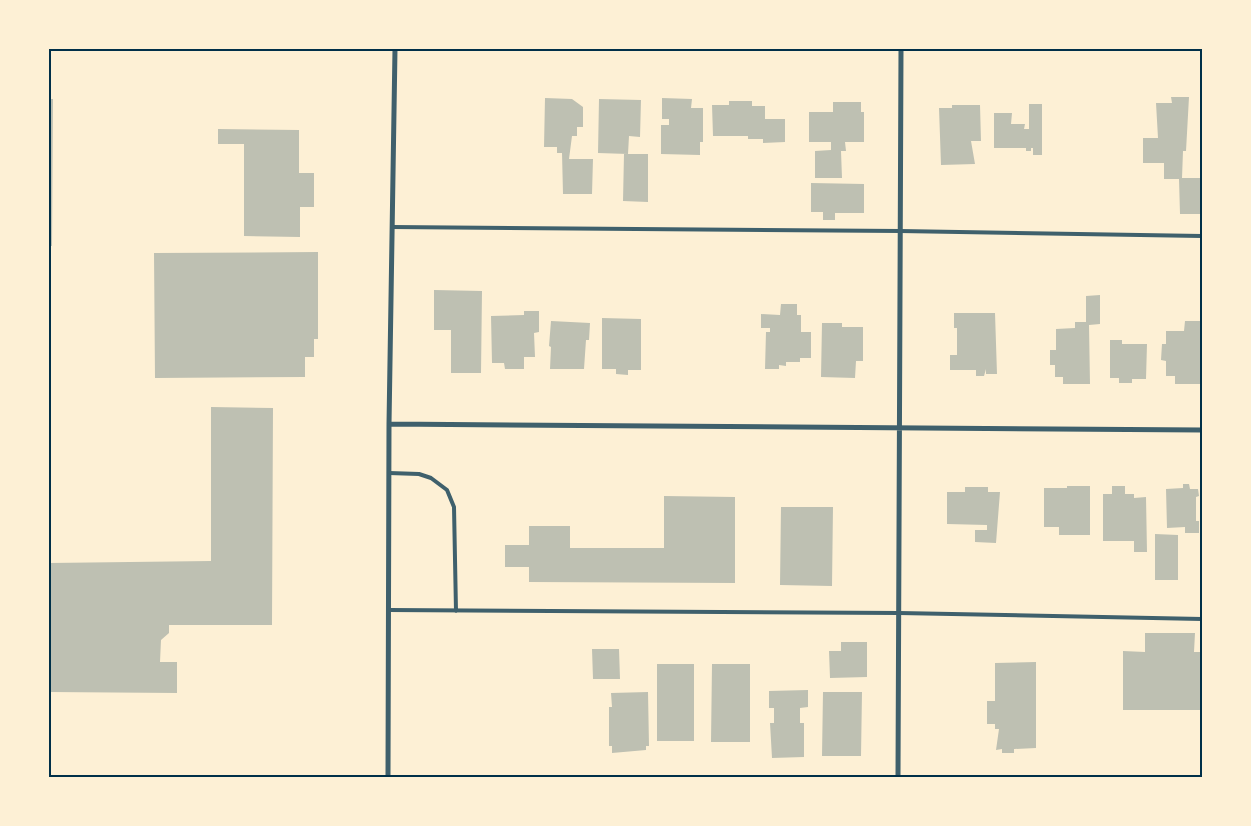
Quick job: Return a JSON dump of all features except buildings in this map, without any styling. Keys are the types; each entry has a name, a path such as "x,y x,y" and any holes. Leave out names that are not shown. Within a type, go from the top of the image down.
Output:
{"street":[{"path":"388,777 388,424 395,49"},
{"path":"898,777 901,49"},
{"path":"388,424 1202,430"}],"lane":[{"path":"392,227 900,231 1202,236"},
{"path":"388,473 419,474 431,478 447,490 454,507 456,611"},
{"path":"389,610 899,613 1202,619"}]}
